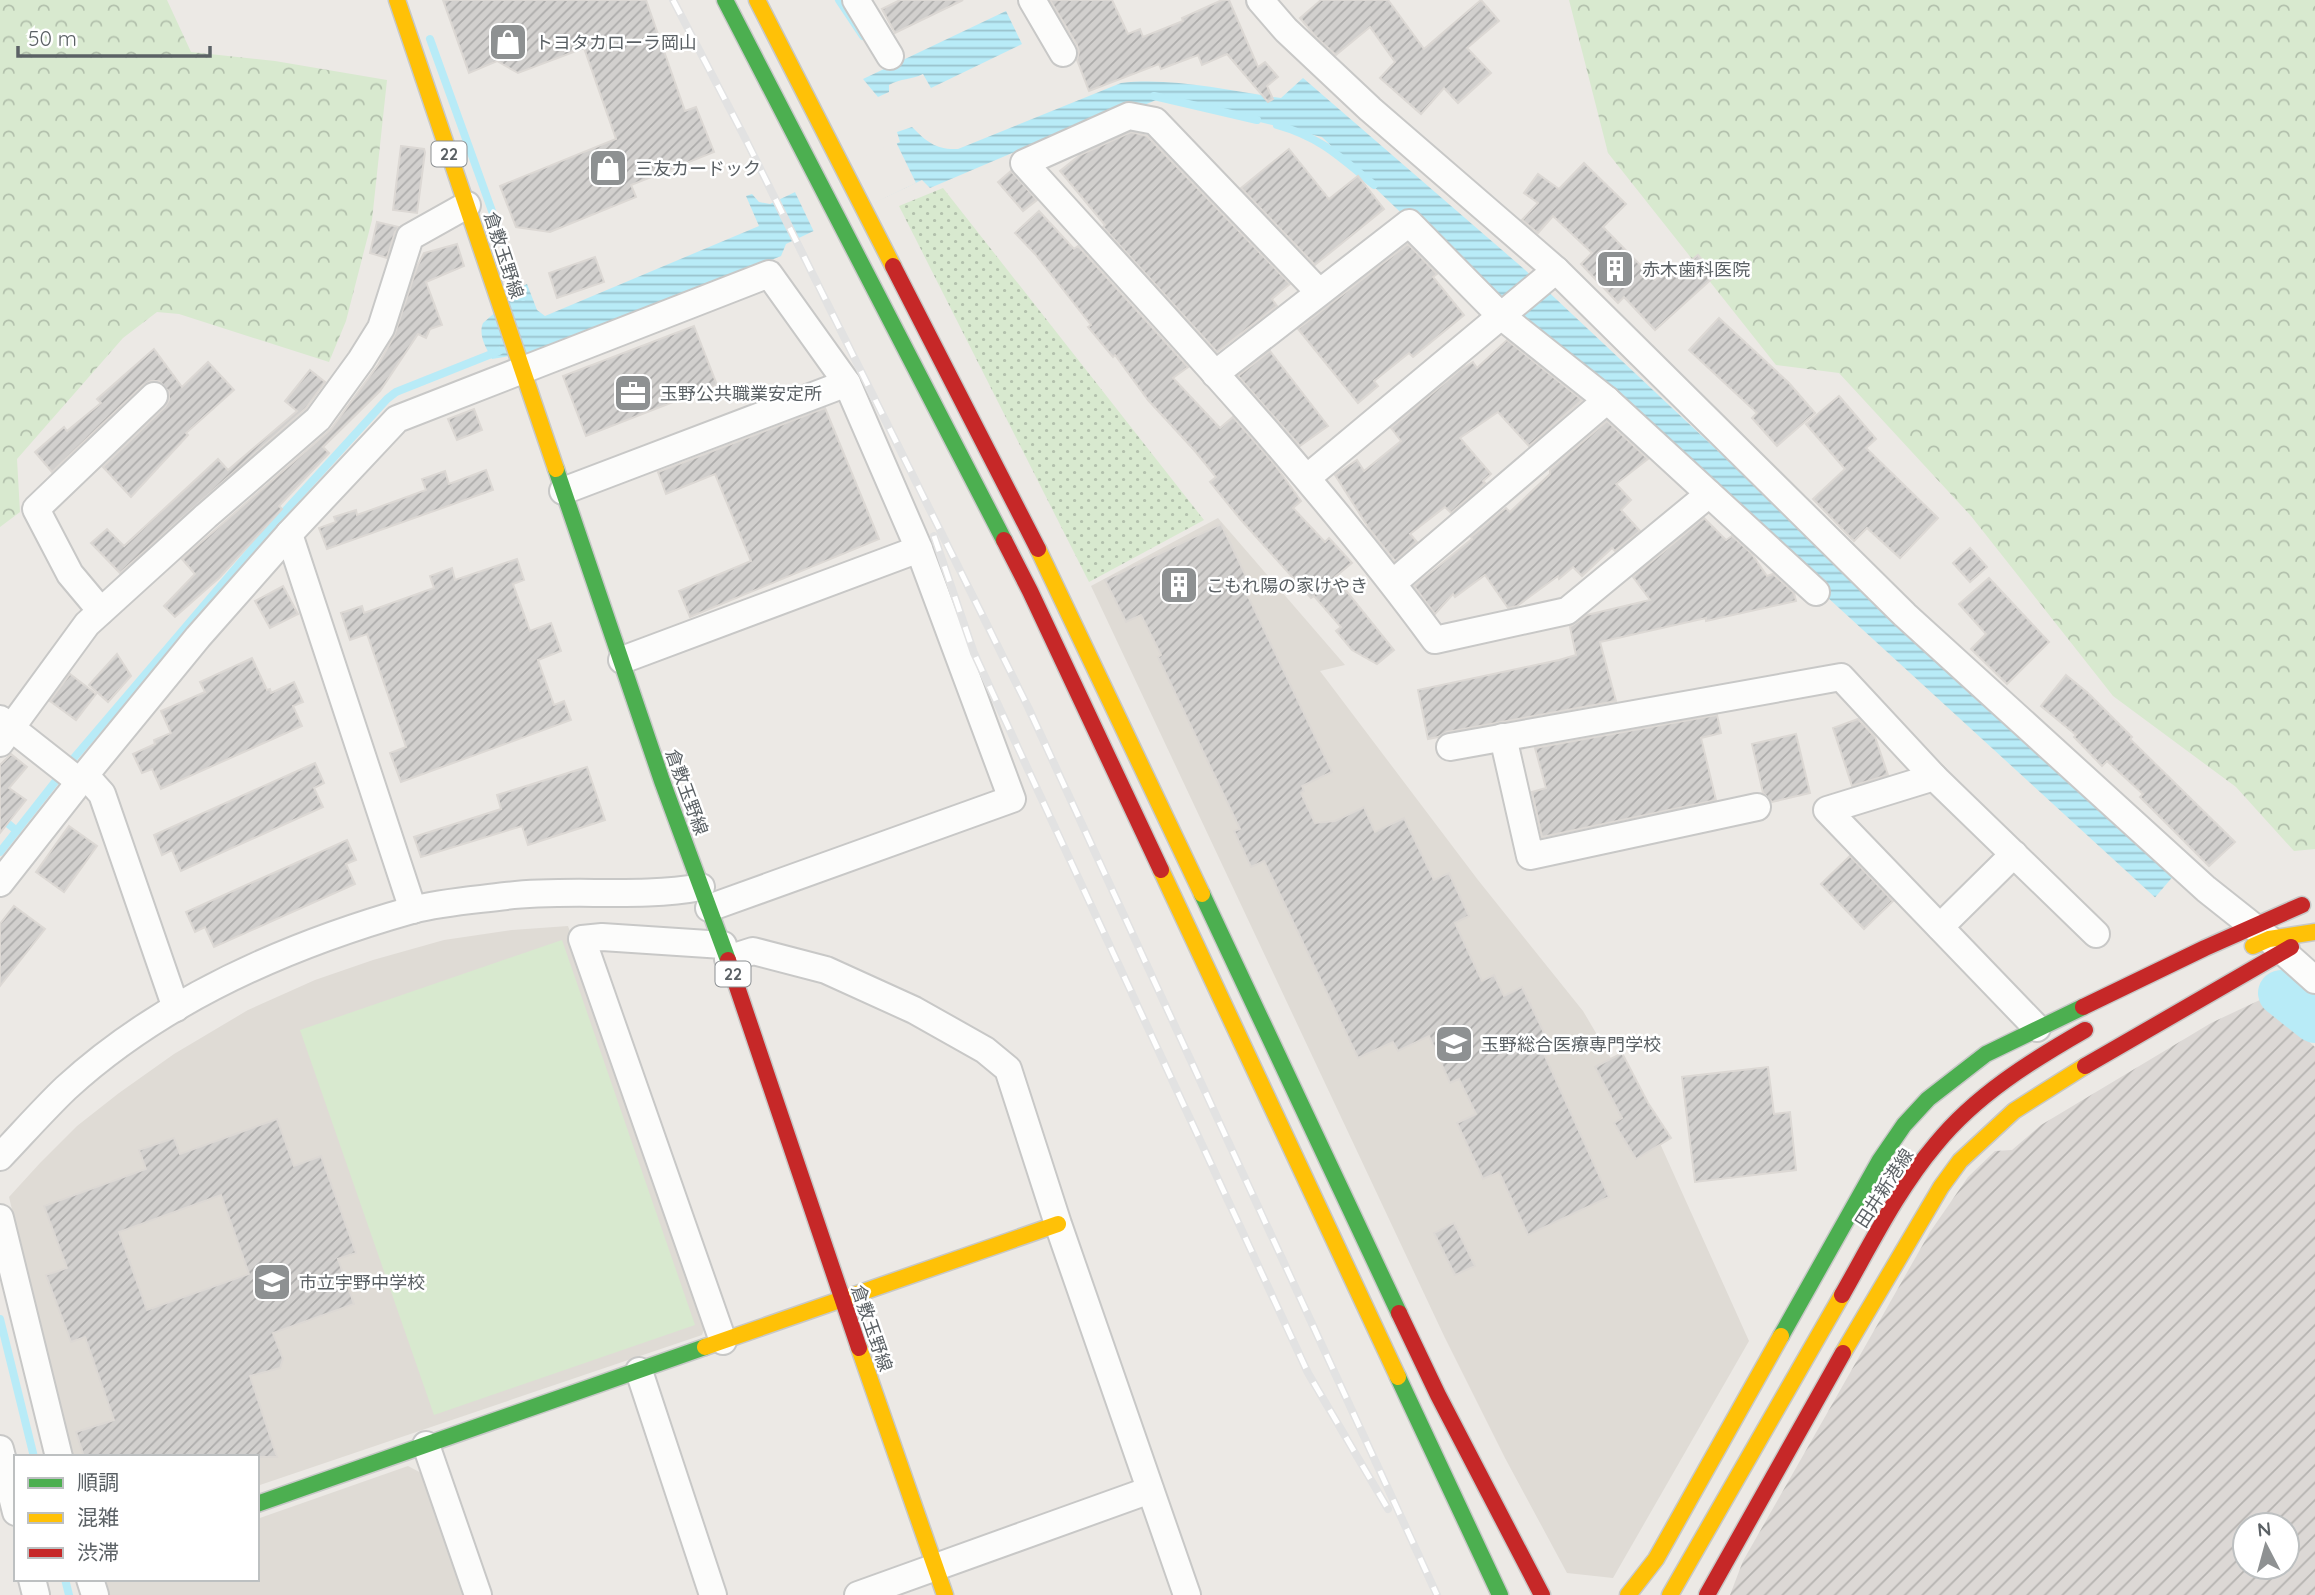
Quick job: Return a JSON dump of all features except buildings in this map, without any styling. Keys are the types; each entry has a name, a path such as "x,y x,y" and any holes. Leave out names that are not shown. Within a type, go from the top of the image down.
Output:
{"street":[{"name":"倉敷玉野線","path":"397,0 563,491 725,952 945,1595"},
{"path":"725,0 1030,591 1500,1595"},
{"path":"757,0 1073,617 1438,1395 1542,1595"},
{"path":"856,0 890,56"},
{"path":"1032,0 1063,53"},
{"path":"1260,0 1286,30 1370,109 1556,270 1905,615 2264,941 2315,981"},
{"path":"1318,291 1155,121 1129,116 1024,163 1308,477 1393,583 1434,640 1567,611 1709,494"},
{"path":"176,1008 102,794 4,730 87,624 317,419 381,328 410,237 467,205"},
{"path":"1215,374 1318,291 1409,223 1500,315 1607,400 1816,592"},
{"path":"1308,477 1556,270"},
{"path":"0,883 73,774 289,534 397,419 520,362 769,274 848,383 919,550 1012,799 705,897 672,893 510,895 413,910 303,946 176,1008 121,1045 66,1088 0,1157"},
{"path":"563,491 848,383"},
{"path":"101,611 71,574 36,509 154,396"},
{"path":"1393,583 1607,400"},
{"path":"289,534 413,910"},
{"path":"622,660 919,550"},
{"path":"1450,747 1840,677 1934,777 2096,934"},
{"path":"1503,737 1530,856 1757,807"},
{"path":"1934,777 1827,810 2037,1028"},
{"path":"1940,927 2014,854"},
{"path":"1707,1595 1857,1329 1941,1187 1960,1161 2014,1111 2076,1071 2238,977 2264,941 2309,902"},
{"path":"1629,1595 1656,1559 1880,1160 1904,1125 1928,1099 1986,1054 2205,948 2315,932"},
{"path":"723,1341 582,939 603,937 725,952 753,951 826,970 914,1010 985,1050 1008,1069 1058,1224 1187,1595"},
{"path":"2240,953 2264,941"},
{"name":"田井新港線","path":"1670,1595 1886,1218 1920,1164 1972,1106 2008,1076 2102,1021"},
{"path":"0,1218 59,1455"},
{"path":"259,1503 1058,1224"},
{"path":"639,1371 713,1595"},
{"path":"426,1445 478,1595"},
{"path":"0,1449 14,1504"},
{"path":"858,1595 1150,1490"}],"shaded area":[{"name":"玉野総合医療専門学校","path":"1218,518 1345,665 1320,671 1478,880 1583,1011 1622,1077 1630,1077 1749,1341 1613,1578 1567,1573 1505,1458 1445,1338 1091,586"},
{"path":"568,926 707,1321 702,1335 259,1485 259,1455 72,1455 9,1197 77,1126 119,1093 174,1054 248,1010 315,980 373,960 444,940 512,930"},
{"path":"2262,999 2315,1047 2315,1595 1730,1595 1743,1561 1930,1232 1968,1177 1995,1151 2012,1150 2041,1125 2211,1023"},
{"path":"408,1466 425,1475 468,1595 110,1595 106,1581 259,1581 259,1518"}],"green space":[{"path":"0,0 167,0 191,52 275,61 387,80 372,220 346,321 329,362 179,314 157,312 123,338 17,459 20,512 0,527"},
{"path":"1569,0 2315,0 2315,849 2294,851 2236,787 2113,696 1971,516 1839,373 1776,365 1608,153"},
{"path":"943,188 1204,520 1089,582 899,206"},
{"path":"562,940 695,1325 434,1415 300,1030"}],"water":[{"path":"1006,11 1022,44 931,88 923,74 889,85 889,92 878,97 863,79"},
{"path":"1303,78 1524,269 2171,876 2300,981 2304,990 2286,1009 2282,1006 2278,1010 1779,553 1493,301 1322,137 1161,98 1026,154 1024,148 930,188 922,180 786,244 781,256 557,348 492,359 483,341 483,323 515,295 517,289 527,284 537,310 545,316 759,226 746,196 752,194 759,202 770,204 900,142 897,132 912,127 932,144 958,149 1121,83 1181,83 1281,98"}],"pier":[{"path":"896,142 916,183 814,232 794,190"},
{"path":"2175,874 2302,980 2261,998 2152,901"}],"waterway":[{"path":"839,0 863,36"},
{"path":"430,39 523,297"},
{"path":"1154,96 1257,120"},
{"path":"1277,125 1318,142 1374,185"},
{"path":"0,852 73,759 276,521 387,399 396,392 499,351"},
{"path":"0,817 17,831"},
{"path":"2281,993 2315,1020"},
{"path":"0,1319 34,1455"},
{"path":"66,1581 69,1595"}],"railway":[{"path":"673,0 744,136 1028,707 1437,1595"},
{"path":"934,536 974,653 1308,1373 1388,1509"}],"traffic: fast":[{"path":"725,0 1004,540"},
{"path":"556,469 662,781 728,960"},
{"path":"1202,894 1399,1313"},
{"path":"1781,1336 1880,1160 1904,1125 1928,1099 1986,1054 2083,1007"},
{"path":"259,1503 705,1347"},
{"path":"1398,1377 1500,1595"}],"traffic: slow":[{"path":"397,0 556,469"},
{"path":"757,0 893,266"},
{"path":"1038,549 1202,894"},
{"path":"1161,870 1398,1377"},
{"path":"2253,946 2269,939 2315,932"},
{"path":"1843,1353 1941,1187 1960,1161 2014,1111 2085,1066"},
{"path":"705,1347 1058,1224"},
{"path":"1670,1595 1842,1295"},
{"path":"1628,1595 1656,1559 1781,1336"},
{"path":"859,1348 945,1595"}],"traffic: jam":[{"path":"893,266 1038,549"},
{"path":"1004,540 1161,870"},
{"path":"2083,1007 2302,905"},
{"path":"2085,1066 2291,947"},
{"path":"728,960 859,1348"},
{"path":"1842,1295 1909,1179 1952,1126 2005,1080 2085,1030"},
{"path":"1399,1313 1438,1395 1542,1595"},
{"path":"1707,1595 1843,1353"}],"place":[{"name":"トヨタカローラ岡山","path":"508,42"},
{"name":"三友カードック","path":"608,168"},
{"name":"赤木歯科医院","path":"1615,269"},
{"name":"玉野公共職業安定所","path":"633,393"},
{"name":"こもれ陽の家けやき","path":"1179,585"},
{"name":"玉野総合医療専門学校","path":"1454,1044"},
{"name":"市立宇野中学校","path":"272,1282"}]}
